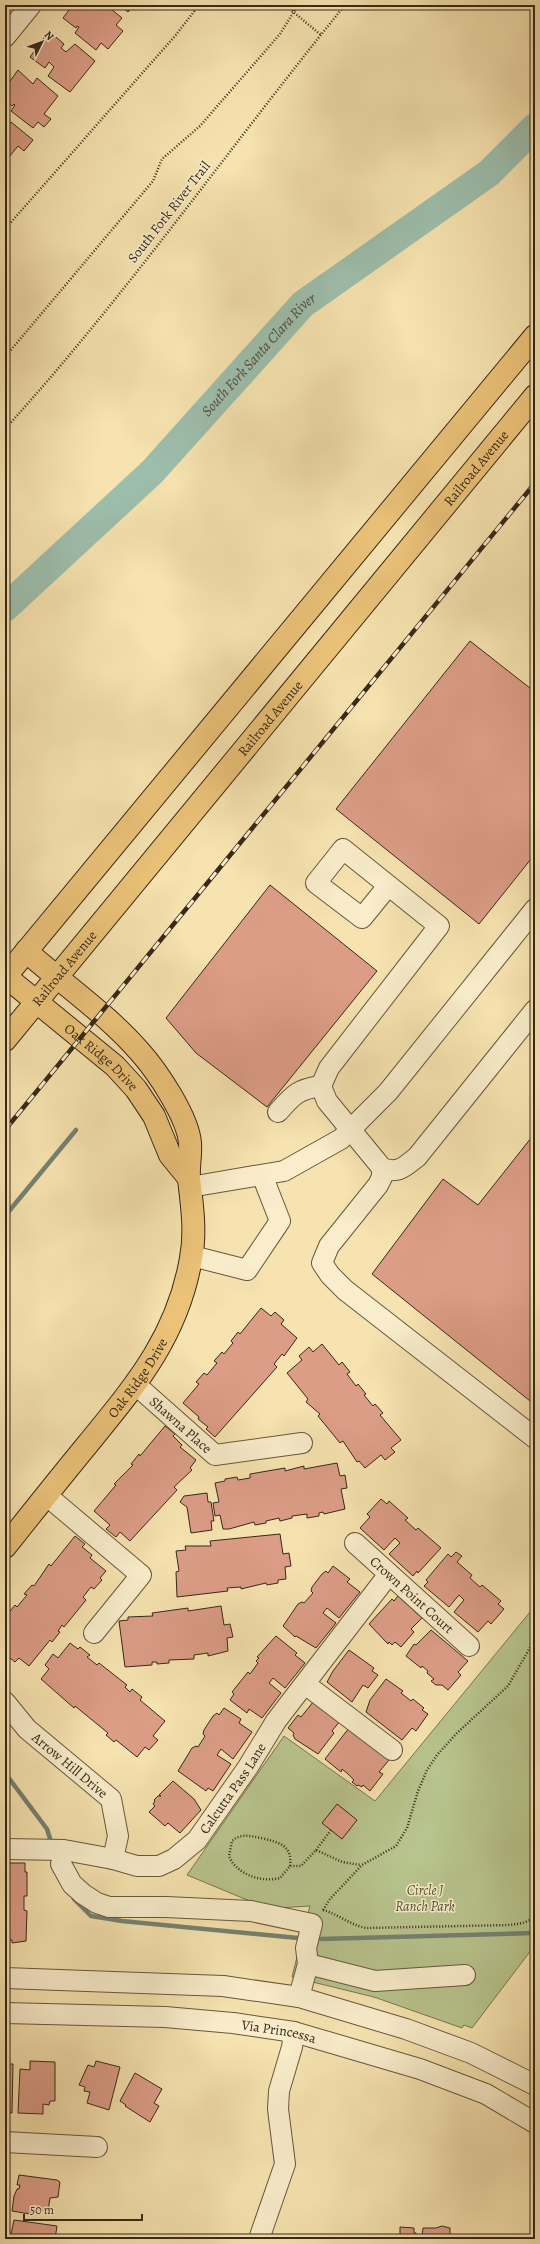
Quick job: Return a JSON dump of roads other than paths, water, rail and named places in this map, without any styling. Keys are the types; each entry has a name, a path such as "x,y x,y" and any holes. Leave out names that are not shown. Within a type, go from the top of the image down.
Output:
{"main road":[{"path":"5,977 535,336"},
{"name":"Railroad Avenue","path":"5,1040 535,396"},
{"name":"Oak Ridge Drive","path":"5,1547 136,1385 162,1345 176,1316 185,1290 192,1256 193,1214 189,1182 190,1142 178,1107 160,1078 140,1052 120,1032 26,951"},
{"name":"Oak Ridge Drive","path":"5,977 37,1001 115,1066 136,1089 154,1116 170,1155 189,1182"}],"street":[{"path":"5,37 31,5"},
{"path":"388,886 438,926 329,1068 321,1086 327,1101 382,1168 392,1172 402,1169 417,1157 535,1010"},
{"path":"189,1182 262,1175 284,1171 341,1139 388,1092 535,909"},
{"path":"278,1112 294,1094 306,1088 321,1086"},
{"path":"382,1168 382,1177 378,1185 328,1246 322,1263 330,1275 345,1290 535,1438"},
{"path":"192,1256 247,1270 280,1221 262,1175"},
{"name":"Shawna Place","path":"136,1385 215,1455 302,1443"},
{"path":"46,1495 141,1575 94,1633"},
{"name":"Crown Point Court","path":"354,1543 469,1646"},
{"name":"Calcutta Pass Lane","path":"5,1849 32,1850 62,1857 113,1859 137,1866 159,1866 174,1859 197,1840 248,1767 276,1721 389,1574"},
{"path":"305,1684 392,1750"},
{"name":"Arrow Hill Drive","path":"5,1702 27,1729 111,1799 118,1836 113,1859"},
{"path":"62,1857 72,1884 83,1894 97,1903 109,1908 166,1907 251,1911 312,1924 306,1948 308,1964 299,1997"},
{"path":"308,1964 375,1981 465,1975"},
{"path":"5,1978 223,1986 299,1997 406,2029 456,2047 535,2085"},
{"name":"Via Princessa","path":"5,2013 165,2017 233,2023 294,2032 360,2050 435,2074 486,2094 535,2123"},
{"path":"259,2239 285,2164 278,2110 279,2091 292,2047 294,2032"},
{"path":"5,2142 97,2147"}],"waterway":[{"name":"South Fork Santa Clara River","path":"5,608 152,472 303,304 489,173 535,127"},
{"path":"5,1216 76,1130"},
{"path":"5,1773 47,1829 52,1845"},
{"path":"74,1899 91,1916 122,1921 298,1938"},
{"path":"321,1939 535,1933"}],"railway":[{"path":"5,1130 535,483"}],"park label":[{"name":"Circle J Ranch Park","path":"425,1898"}]}
